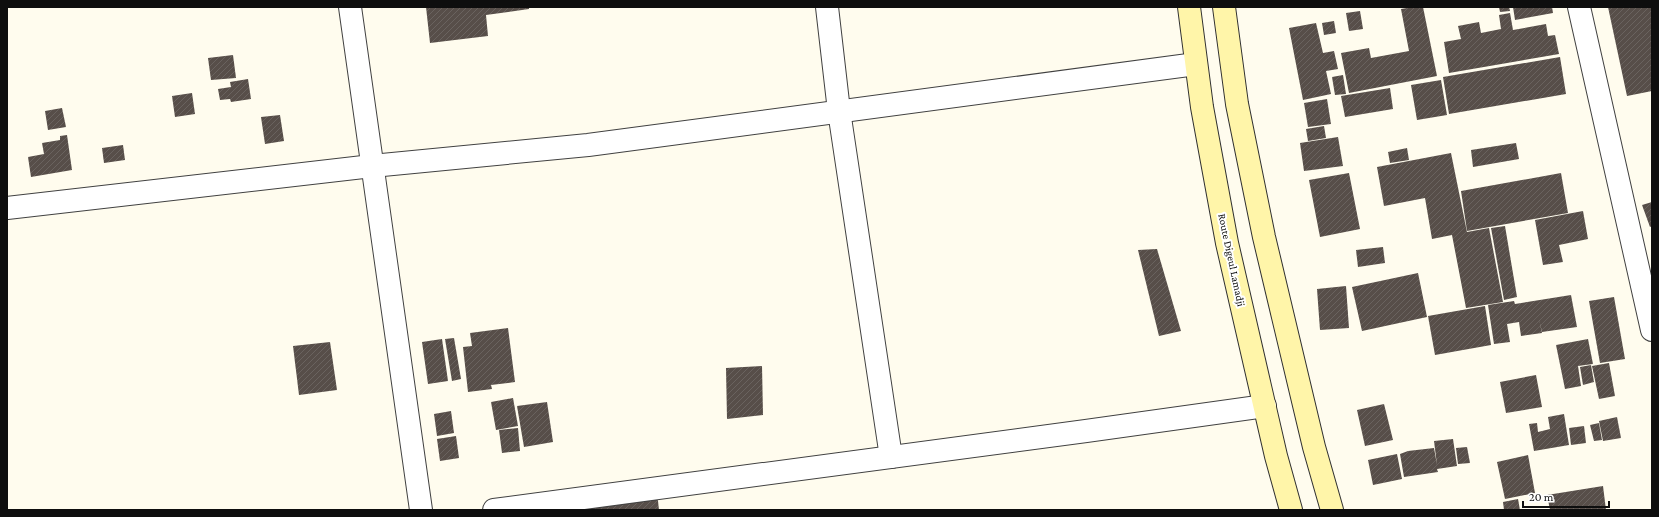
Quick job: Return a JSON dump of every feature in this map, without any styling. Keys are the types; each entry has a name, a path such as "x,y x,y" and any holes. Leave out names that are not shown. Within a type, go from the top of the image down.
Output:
{"main road":[{"name":"Route Digeul Lamadji","path":"1189,7 1202,107 1226,243 1291,510"},
{"path":"1224,7 1237,104 1264,237 1314,446 1332,510"}],"street":[{"path":"350,7 421,510"},
{"path":"827,7 839,111 891,457"},
{"path":"1578,7 1652,330"},
{"path":"7,208 372,166 588,145 1196,64"},
{"path":"494,510 1265,406"}],"building":[{"path":"426,7 529,7 529,9 486,15 488,36 430,43"},
{"path":"1423,7 1437,76 1349,93 1341,53 1369,48 1371,58 1409,51 1401,9"},
{"path":"1499,7 1509,7 1510,11 1500,12"},
{"path":"1513,7 1552,7 1553,13 1515,20"},
{"path":"1608,7 1652,7 1652,91 1627,96"},
{"path":"1360,11 1363,29 1349,31 1346,13"},
{"path":"1510,13 1513,30 1546,24 1548,36 1555,35 1559,54 1449,73 1444,42 1461,39 1458,26 1479,22 1481,33 1501,29 1499,15"},
{"path":"1334,21 1336,33 1324,35 1322,23"},
{"path":"1316,23 1323,53 1334,51 1338,69 1326,71 1331,94 1303,100 1289,28"},
{"path":"233,55 236,78 211,80 208,58"},
{"path":"1560,57 1566,94 1449,114 1443,77"},
{"path":"1343,75 1346,94 1335,95 1332,77"},
{"path":"248,79 251,99 231,102 230,99 220,100 218,89 231,87 230,82"},
{"path":"1441,80 1447,115 1417,120 1411,85"},
{"path":"1390,88 1393,109 1345,117 1341,96"},
{"path":"192,93 195,114 175,117 172,96"},
{"path":"1327,99 1331,124 1308,127 1304,103"},
{"path":"62,108 66,127 48,130 45,111"},
{"path":"280,115 284,141 265,144 261,117"},
{"path":"1324,126 1326,138 1308,141 1306,129"},
{"path":"67,135 72,170 31,177 28,157 44,154 42,143 60,140 60,136"},
{"path":"1338,137 1343,166 1304,171 1300,143"},
{"path":"1516,143 1519,159 1473,167 1471,150"},
{"path":"123,145 125,160 104,163 102,148"},
{"path":"1407,148 1409,160 1390,163 1388,152"},
{"path":"1451,153 1467,232 1489,228 1503,302 1466,308 1452,235 1432,239 1425,198 1384,206 1377,167"},
{"path":"1349,173 1360,229 1320,237 1309,180"},
{"path":"1561,173 1568,213 1467,231 1461,191"},
{"path":"1652,202 1652,226 1650,227 1642,205"},
{"path":"1583,211 1588,239 1559,245 1563,262 1543,265 1535,220"},
{"path":"1505,226 1517,297 1504,300 1491,228"},
{"path":"1383,247 1385,263 1358,267 1356,250"},
{"path":"1157,249 1181,331 1159,336 1138,250"},
{"path":"1418,273 1427,317 1362,331 1352,287"},
{"path":"1346,286 1349,328 1320,330 1317,289"},
{"path":"1571,295 1577,327 1542,332 1539,319 1542,333 1521,336 1519,322 1507,324 1510,342 1494,344 1488,305 1514,301 1515,304"},
{"path":"1614,297 1625,359 1600,363 1589,301"},
{"path":"1485,306 1491,345 1435,355 1428,316"},
{"path":"508,328 515,382 491,385 492,389 468,392 463,347 472,346 470,333"},
{"path":"454,338 461,379 452,381 445,339"},
{"path":"442,339 448,381 428,384 422,342"},
{"path":"1588,339 1593,364 1578,366 1581,386 1565,389 1556,345"},
{"path":"330,342 337,390 299,395 293,346"},
{"path":"1609,363 1615,396 1599,399 1592,366"},
{"path":"1591,365 1594,382 1583,385 1580,367"},
{"path":"762,366 763,415 727,419 726,368"},
{"path":"1536,375 1542,407 1506,413 1500,382"},
{"path":"513,398 518,426 496,430 491,402"},
{"path":"547,402 553,442 524,447 517,406"},
{"path":"1384,404 1393,440 1365,446 1357,410"},
{"path":"451,411 454,433 437,436 434,414"},
{"path":"1564,414 1569,445 1534,451 1529,424 1537,423 1538,432 1550,429 1548,417"},
{"path":"1617,417 1621,438 1603,441 1599,421"},
{"path":"1599,423 1602,440 1594,441 1590,425"},
{"path":"1584,426 1586,443 1571,445 1569,428"},
{"path":"518,428 520,451 502,453 499,430"},
{"path":"456,436 459,458 440,461 437,439"},
{"path":"1453,439 1457,466 1437,469 1438,472 1404,477 1400,454 1408,451 1434,448 1437,465 1434,441"},
{"path":"1467,447 1470,463 1458,464 1456,448"},
{"path":"1397,454 1402,479 1373,485 1368,460"},
{"path":"1528,455 1535,493 1505,499 1497,462"},
{"path":"1603,486 1606,510 1550,510 1547,495"},
{"path":"657,492 659,510 564,510"},
{"path":"1518,499 1520,510 1504,510 1503,502"}]}
